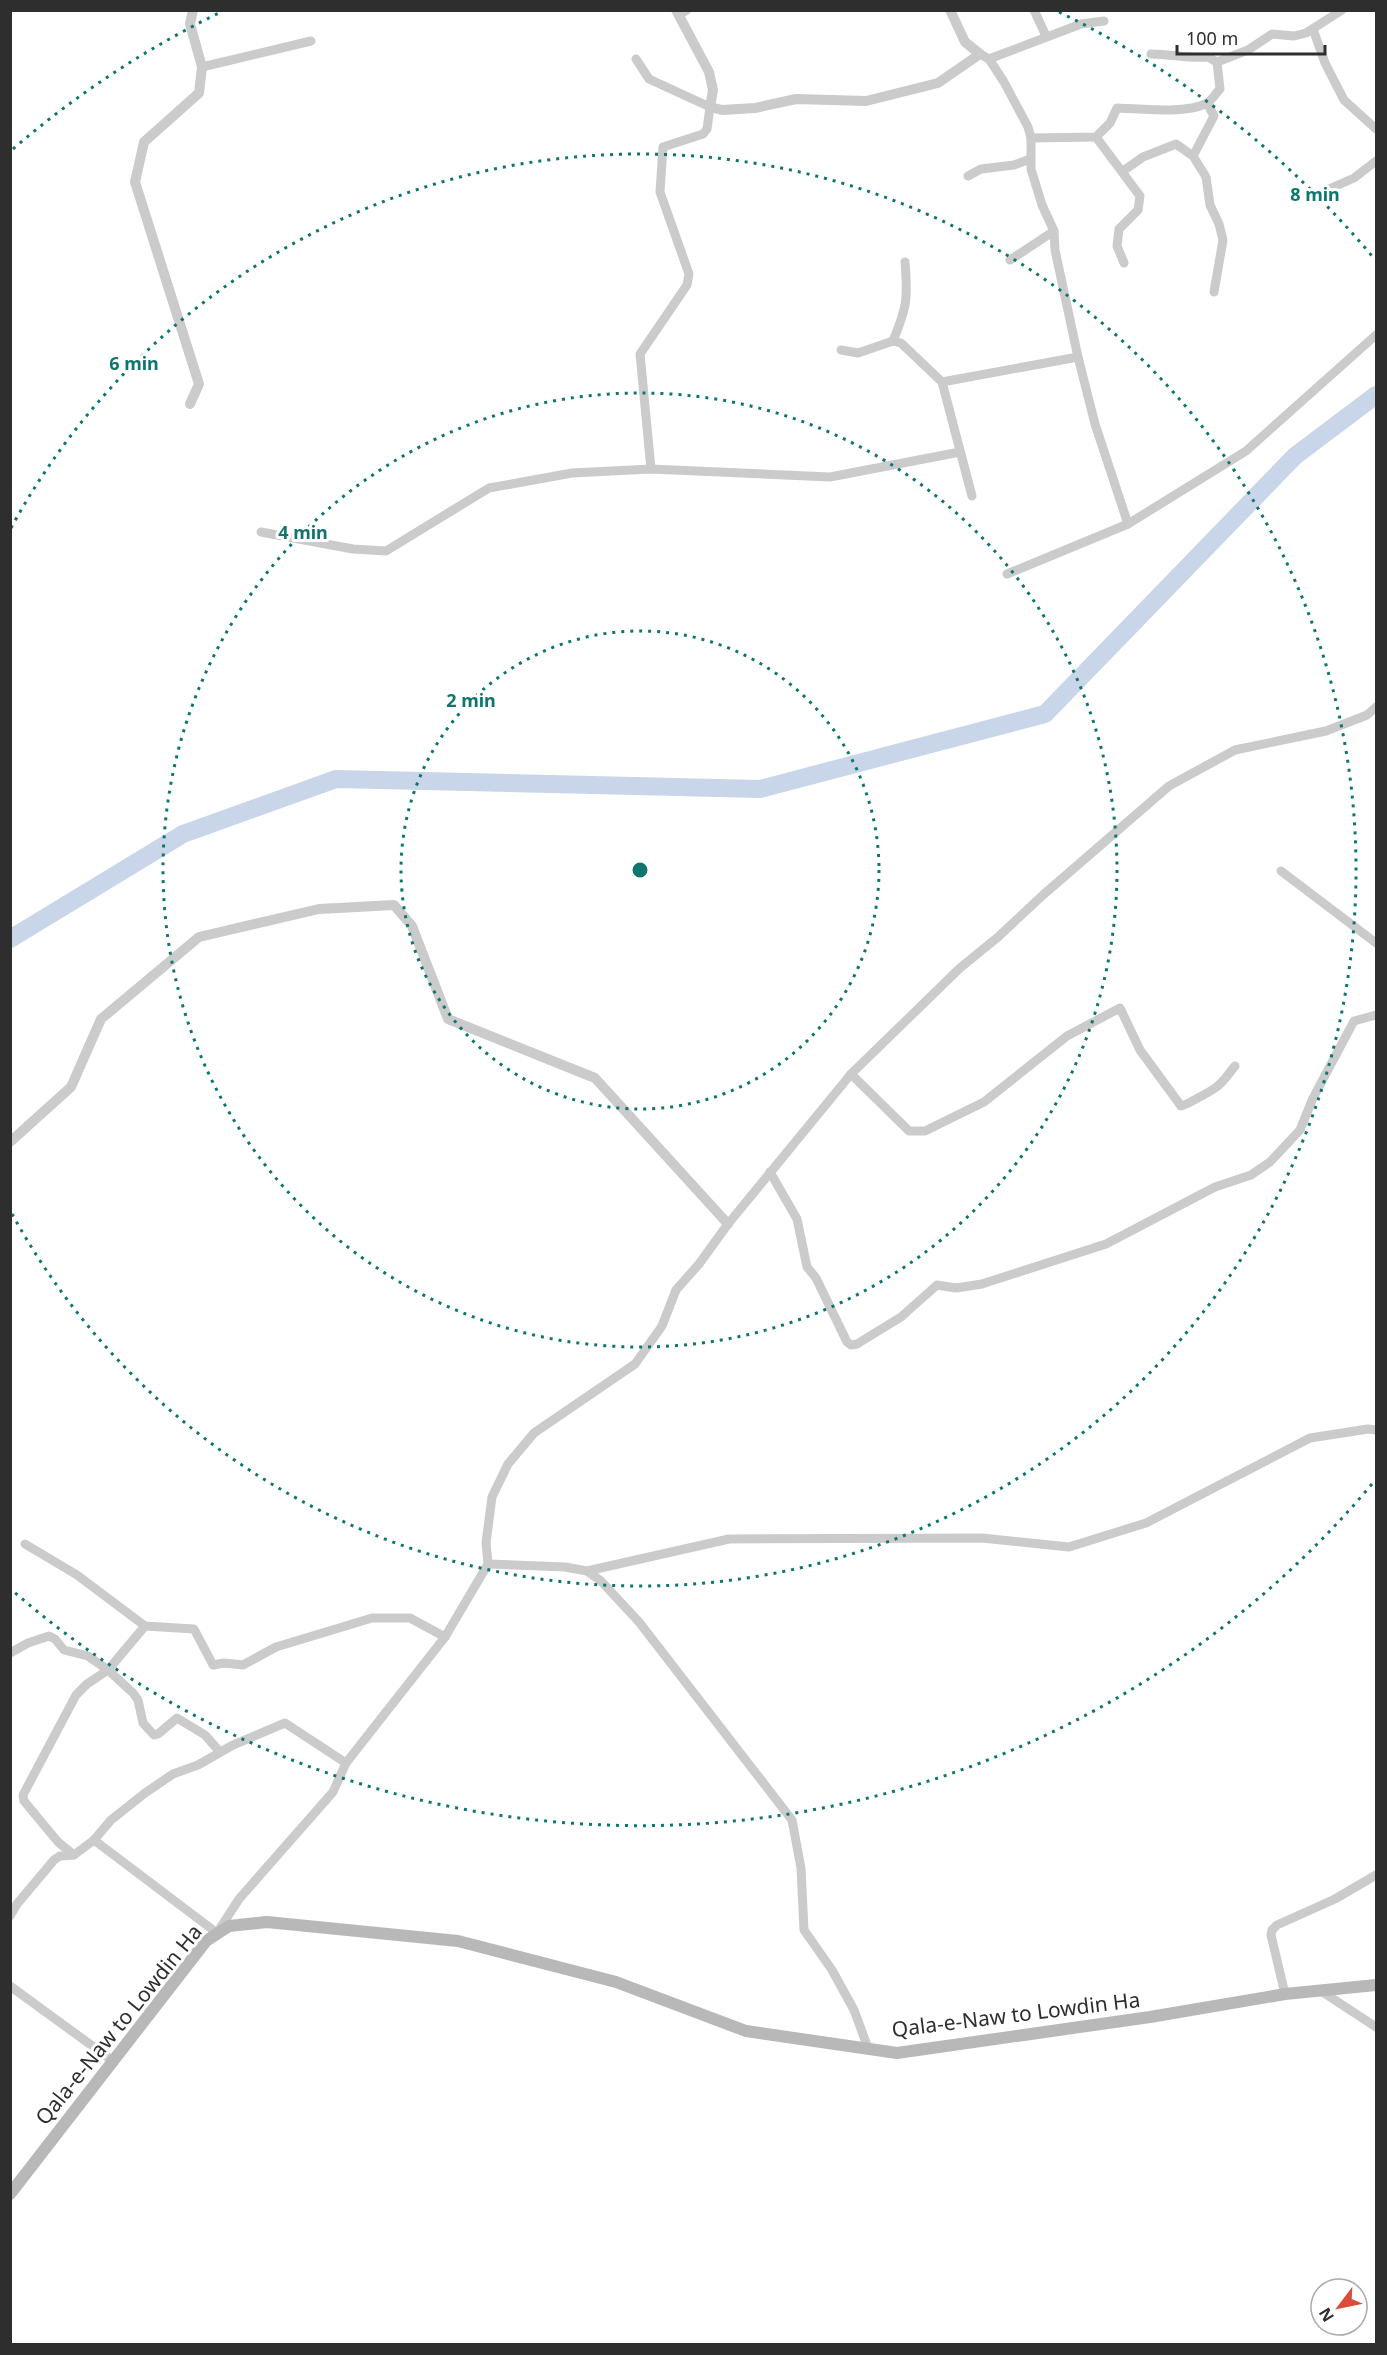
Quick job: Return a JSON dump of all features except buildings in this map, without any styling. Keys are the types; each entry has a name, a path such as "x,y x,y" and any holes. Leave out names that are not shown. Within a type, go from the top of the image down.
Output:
{"main road":[{"name":"Qala-e-Naw to Lowdin Ha","path":"10,2194 206,1941 229,1926 267,1922 458,1941 616,1982 746,2031 897,2053 1150,2017 1285,1994 1377,1985"}],"street":[{"path":"190,404 199,384 135,182 144,142 199,93 201,67 190,24 193,10"},
{"path":"950,10 965,42 984,56 1014,101 1028,128 1031,138 1030,170 1054,231 1055,250 1078,357 1095,424 1128,524"},
{"path":"1034,10 1046,36"},
{"path":"1217,62 1248,50 1272,34 1294,36 1313,29 1342,10"},
{"path":"651,469 640,354 687,285 689,274 660,192 663,147 703,134 706,129 713,90 709,72 681,12"},
{"path":"636,59 649,79 710,107 722,110 755,108 796,99 866,101 938,82 984,56 1081,24 1104,21"},
{"path":"1313,29 1325,63 1344,100 1377,129"},
{"path":"201,67 311,41"},
{"path":"1151,54 1172,54 1198,59 1208,57 1217,62"},
{"path":"1031,138 1096,137 1110,123 1117,108 1161,110 1189,108 1207,103 1220,89 1217,62"},
{"path":"1193,156 1215,116 1207,103"},
{"path":"1096,137 1140,196 1138,210 1119,229 1117,246 1124,263"},
{"path":"1123,171 1143,158 1176,144 1193,156 1206,177 1210,205 1219,224 1223,240 1214,292"},
{"path":"968,176 981,169 1014,165 1030,159"},
{"path":"1320,193 1354,178 1377,161"},
{"path":"1010,260 1054,231"},
{"path":"893,341 905,311 908,294 905,262"},
{"path":"1007,574 1128,524 1246,451 1377,335"},
{"path":"841,350 858,353 893,341 900,343 942,382 972,496"},
{"path":"942,382 1078,357"},
{"path":"261,532 353,549 386,551 489,488 572,473 651,469 830,477 960,452"},
{"path":"94,1840 217,1933 239,1899 333,1792 346,1763 445,1637 488,1564 486,1543 492,1497 508,1464 534,1433 635,1364 662,1326 676,1290 851,1074 960,968 1169,786 1235,750 1326,731 1367,716 1377,707"},
{"path":"1281,871 1377,943"},
{"path":"10,1142 71,1087 101,1019 199,937 319,909 394,904 412,926 448,1019 595,1078 728,1224"},
{"path":"851,1074 909,1131 925,1131 984,1102 1067,1036 1120,1008 1140,1050 1181,1106 1186,1106 1204,1092 1214,1089 1235,1066"},
{"path":"770,1172 797,1219 807,1267 816,1278 847,1342 851,1345 857,1344 901,1317 937,1285 956,1288 982,1284 1106,1244 1215,1187 1251,1175 1270,1162 1300,1130 1313,1098 1354,1021 1377,1015"},
{"path":"488,1564 565,1567 587,1571 729,1539 981,1538 1069,1547 1146,1523 1310,1438 1368,1429 1377,1430"},
{"path":"25,1544 77,1575 145,1626 194,1629 213,1665 224,1663 243,1665 276,1647 372,1618 410,1618 445,1637"},
{"path":"587,1571 601,1581 639,1623 792,1820 801,1868 804,1930 832,1970 854,2010 868,2048"},
{"path":"74,1855 58,1842 23,1798 76,1695 87,1684 108,1670 145,1626"},
{"path":"10,1653 28,1643 49,1636 55,1639 64,1650 88,1656 134,1693 143,1722 154,1735 174,1719 182,1719 205,1735 220,1752"},
{"path":"10,1916 17,1904 54,1860 60,1856 74,1855 94,1840 111,1820 173,1774 198,1765 220,1752 285,1723 346,1763"},
{"path":"1285,1994 1271,1935 1272,1930 1277,1924 1335,1899 1377,1875"},
{"path":"10,1986 113,2061"},
{"path":"1321,1991 1377,2026"}],"waterway":[{"path":"10,939 183,834 336,779 760,789 1045,714 1295,456 1376,395"}]}
